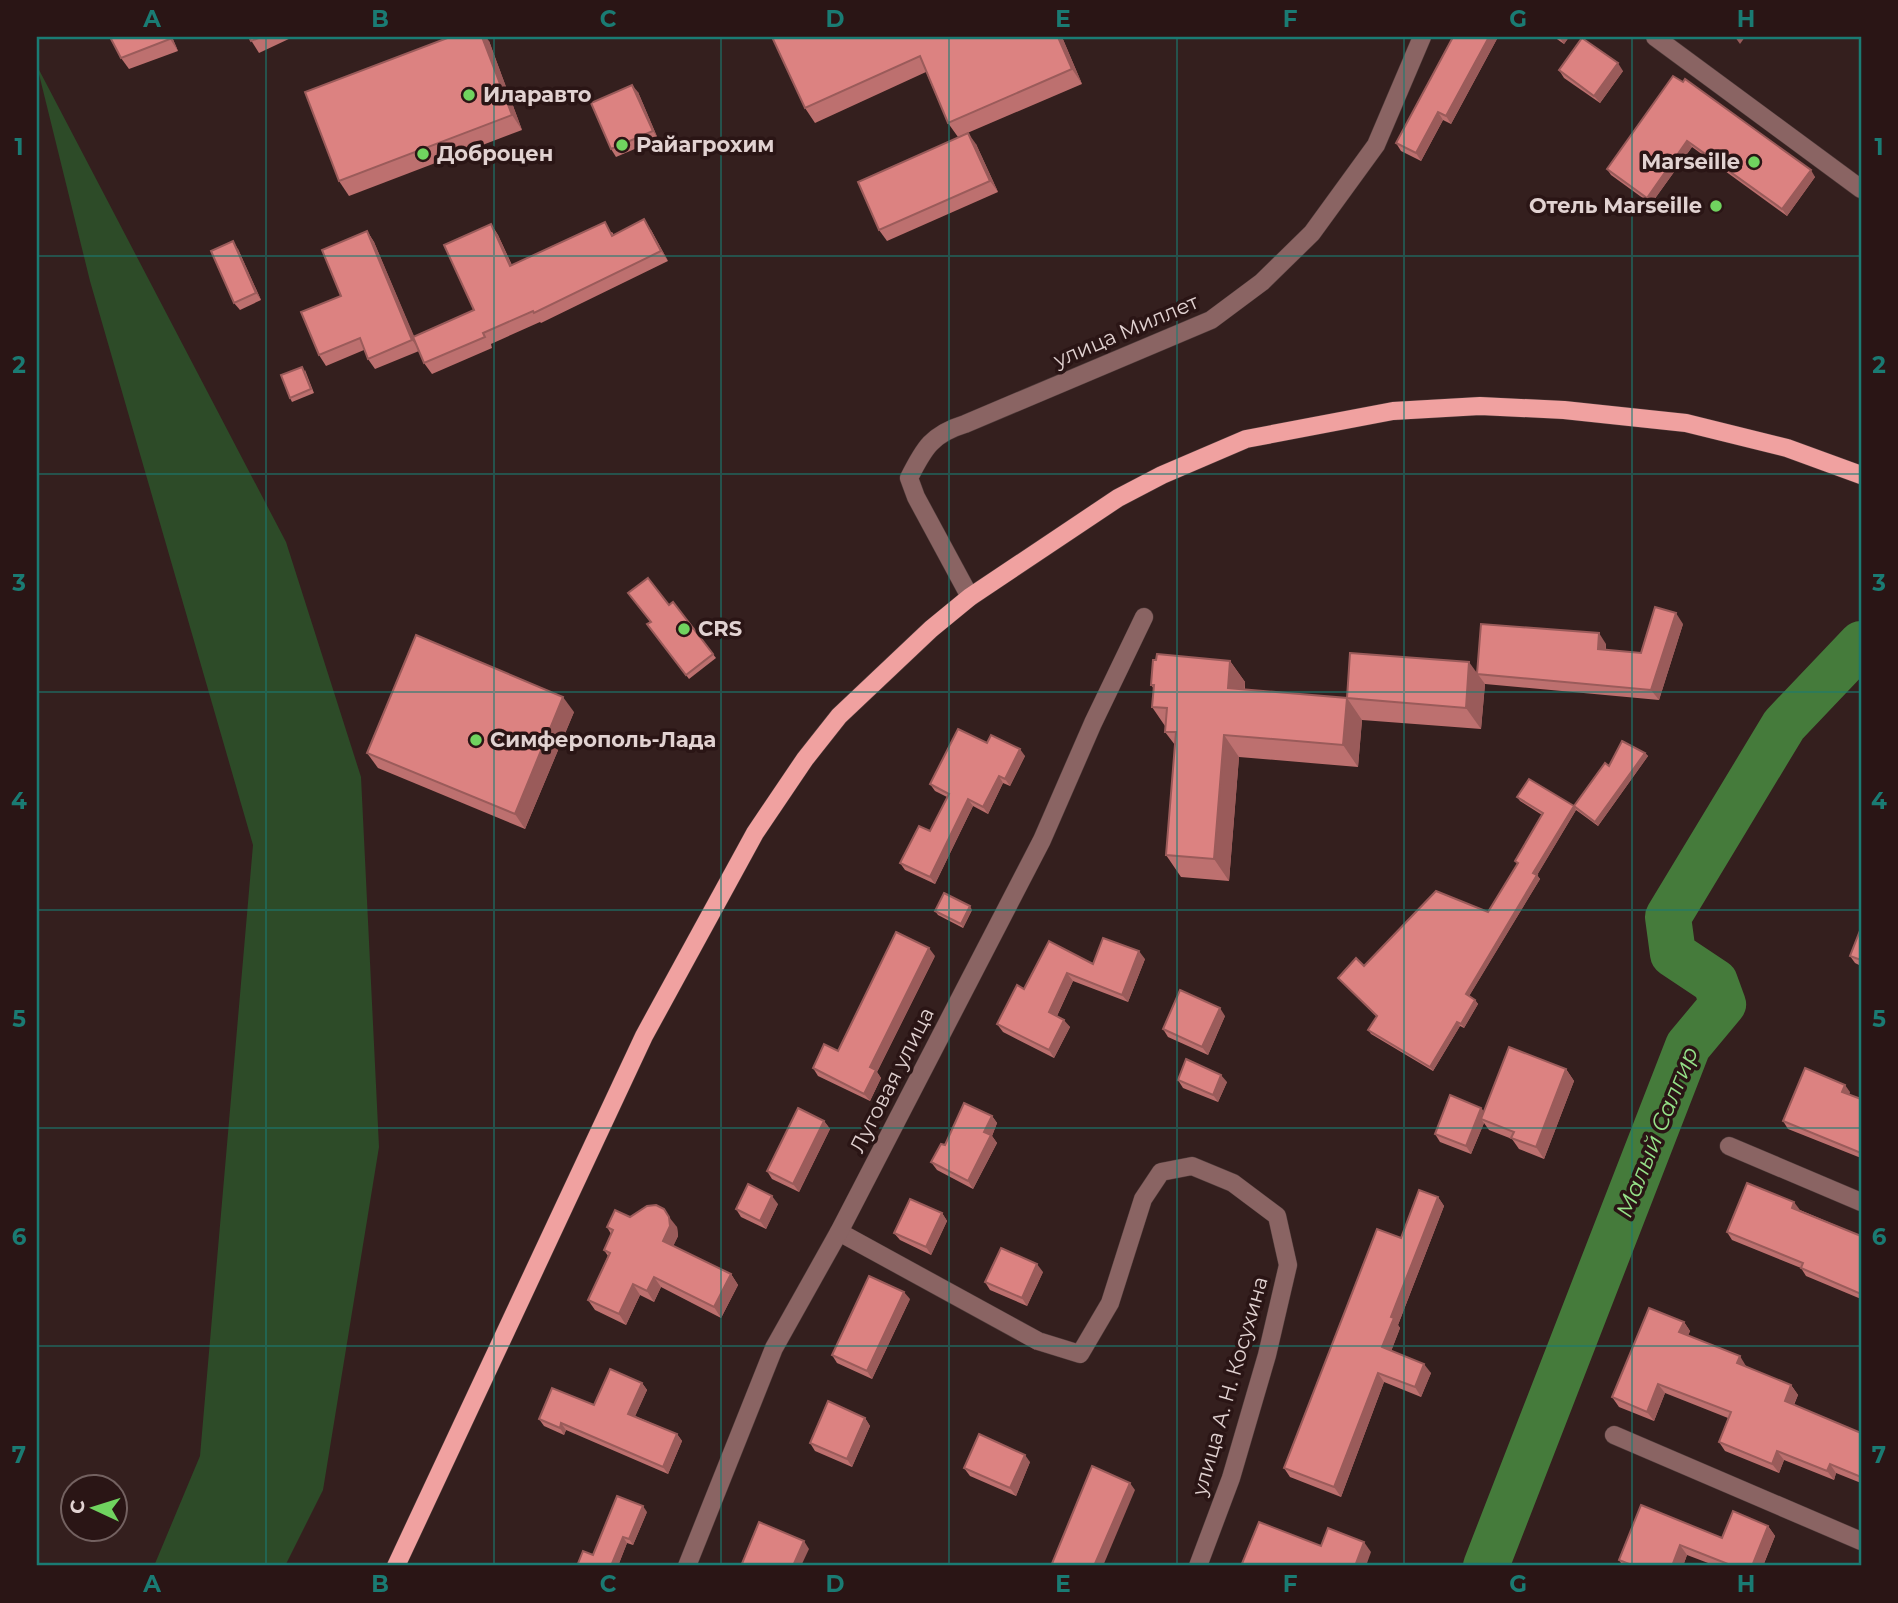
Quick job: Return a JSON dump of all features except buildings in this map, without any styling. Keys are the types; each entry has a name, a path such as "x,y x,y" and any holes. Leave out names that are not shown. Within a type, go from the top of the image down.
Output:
{"main road":[{"path":"396,1566 644,1036 755,833 805,759 839,716 931,629 970,597 1118,498 1162,475 1246,439 1393,411 1480,406 1564,410 1686,423 1787,448 1861,475"}],"street":[{"name":"улица Миллет","path":"970,597 916,497 909,478 930,442 947,430 1211,320 1262,282 1311,233 1376,145 1423,37"},
{"path":"1655,37 1861,189"},
{"name":"Луговая улица","path":"687,1566 774,1348 839,1232 1042,840 1093,723 1144,617"},
{"path":"1729,1146 1861,1202"},
{"name":"улица А. Н. Косухина","path":"839,1232 1038,1341 1080,1354 1110,1303 1143,1199 1161,1172 1192,1166 1233,1183 1277,1216 1287,1265 1268,1355 1231,1478 1198,1566"},
{"path":"1614,1434 1861,1541"}],"green space":[{"path":"37,66 286,542 361,777 379,1147 323,1490 285,1566 154,1566 200,1456 253,845 90,281"}],"waterway":[{"name":"Малый Салгир","path":"1486,1566 1688,1046 1723,1004 1715,982 1673,954 1668,917 1784,725 1861,644"}],"place":[{"name":"Иларавто","path":"469,95"},
{"name":"Райагрохим","path":"622,145"},
{"name":"Доброцен","path":"423,154"},
{"name":"Marseille","path":"1754,162"},
{"name":"Отель Marseille","path":"1716,206"},
{"name":"CRS","path":"684,629"},
{"name":"Симферополь-Лада","path":"476,740"}]}
